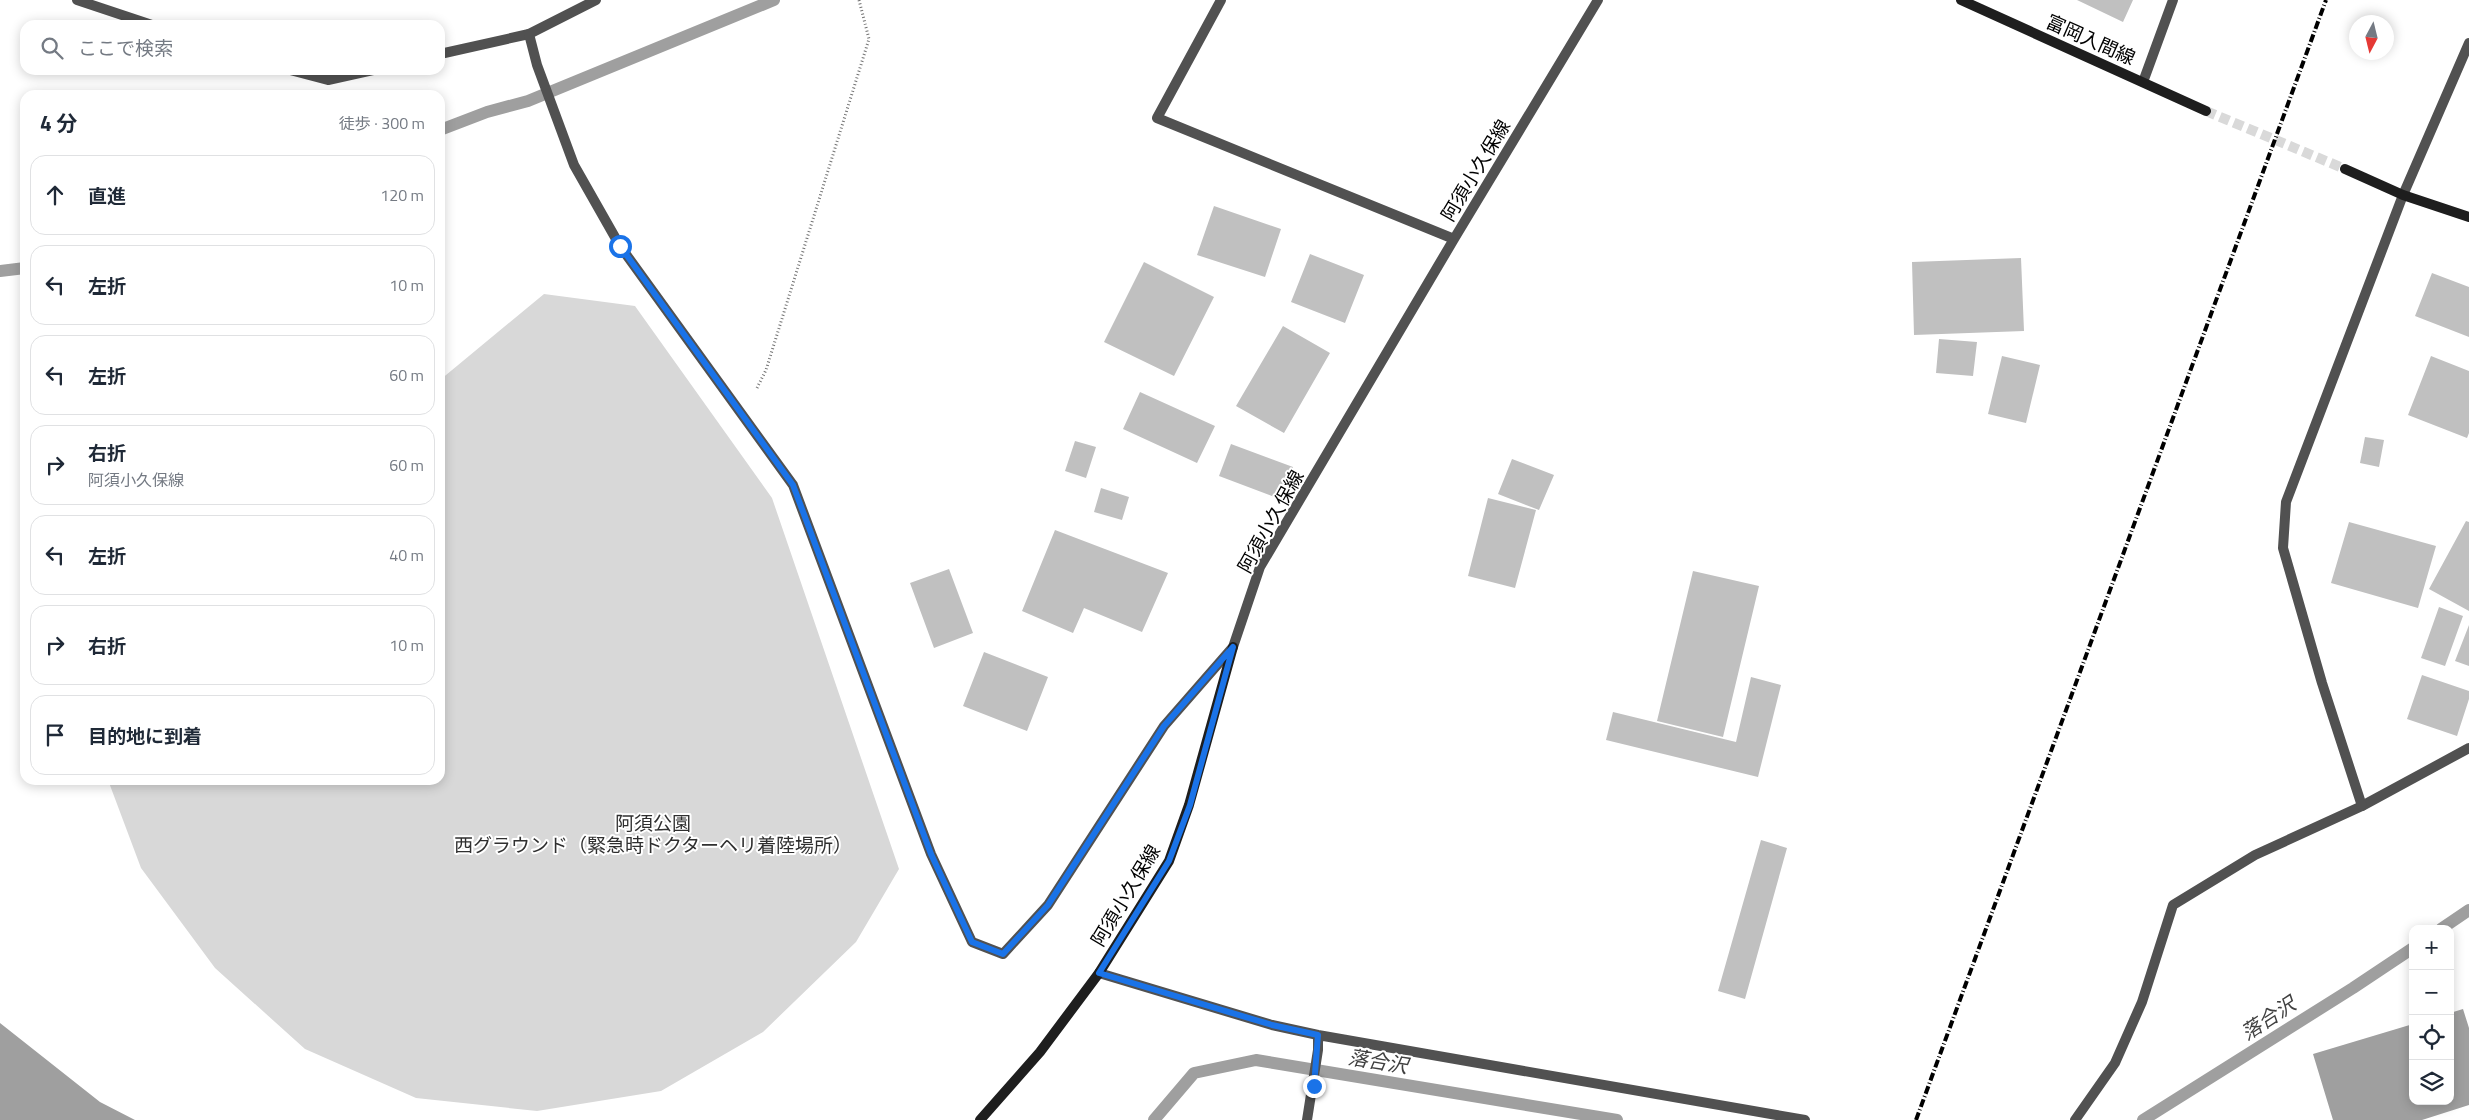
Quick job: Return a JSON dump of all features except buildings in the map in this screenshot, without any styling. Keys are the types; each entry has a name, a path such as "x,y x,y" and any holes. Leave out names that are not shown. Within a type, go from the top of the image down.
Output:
{"street":[{"path":"77,0 137,20"},
{"path":"445,53 529,34 596,0"},
{"path":"1221,0 1157,118 1454,238"},
{"name":"阿須小久保線","path":"980,1120 1040,1052 1099,973 1169,861 1190,805 1233,647 1260,567 1454,238 1598,0"},
{"name":"富岡入間線","path":"1961,0 2206,111"},
{"path":"2142,82 2173,0"},
{"path":"529,34 537,65 574,165 620,246 793,485 931,854 972,942 1003,954 1048,905 1164,726 1233,647"},
{"path":"2362,806 2322,683 2282,548 2286,502 2403,195 2469,43"},
{"path":"309,75 328,80 350,75"},
{"path":"2345,169 2403,195 2469,217"},
{"path":"2075,1120 2115,1063 2142,1002 2173,905 2255,855 2362,806 2469,748"},
{"path":"1099,973 1272,1025 1318,1035 1806,1120"},
{"path":"1307,1120 1314,1086 1318,1035"}],"path":[{"path":"742,417 766,370 869,39 859,0"}],"green space":[{"name":"阿須公園 西グラウンド（緊急時ドクターヘリ着陸場所）","path":"544,294 635,306 772,498 899,869 856,942 763,1032 661,1091 537,1111 416,1098 305,1049 215,968 141,868 110,785 445,785 445,376"}],"shaded area":[{"path":"2463,1009 2469,1028 2469,1105 2422,1120 2333,1120 2313,1054 2409,1025 2409,1105 2454,1105 2454,1012"},
{"path":"0,1023 100,1102 135,1120 0,1120"}],"waterway":[{"path":"445,128 487,112 528,101 774,0"},
{"path":"0,271 20,269"},
{"name":"落合沢","path":"2447,925 2469,910"},
{"name":"落合沢","path":"2143,1120 2409,951"},
{"name":"落合沢","path":"1154,1120 1194,1073 1256,1060 1617,1120"}],"tunnel":[{"path":"2206,111 2345,169"}],"railway":[{"path":"1916,1120 2326,0"}],"route":[{"path":"620,246 793,485 931,854 972,942 1003,954 1048,905 1164,726 1233,647 1190,805 1169,861 1099,973 1272,1025 1318,1035 1314,1086"}]}
